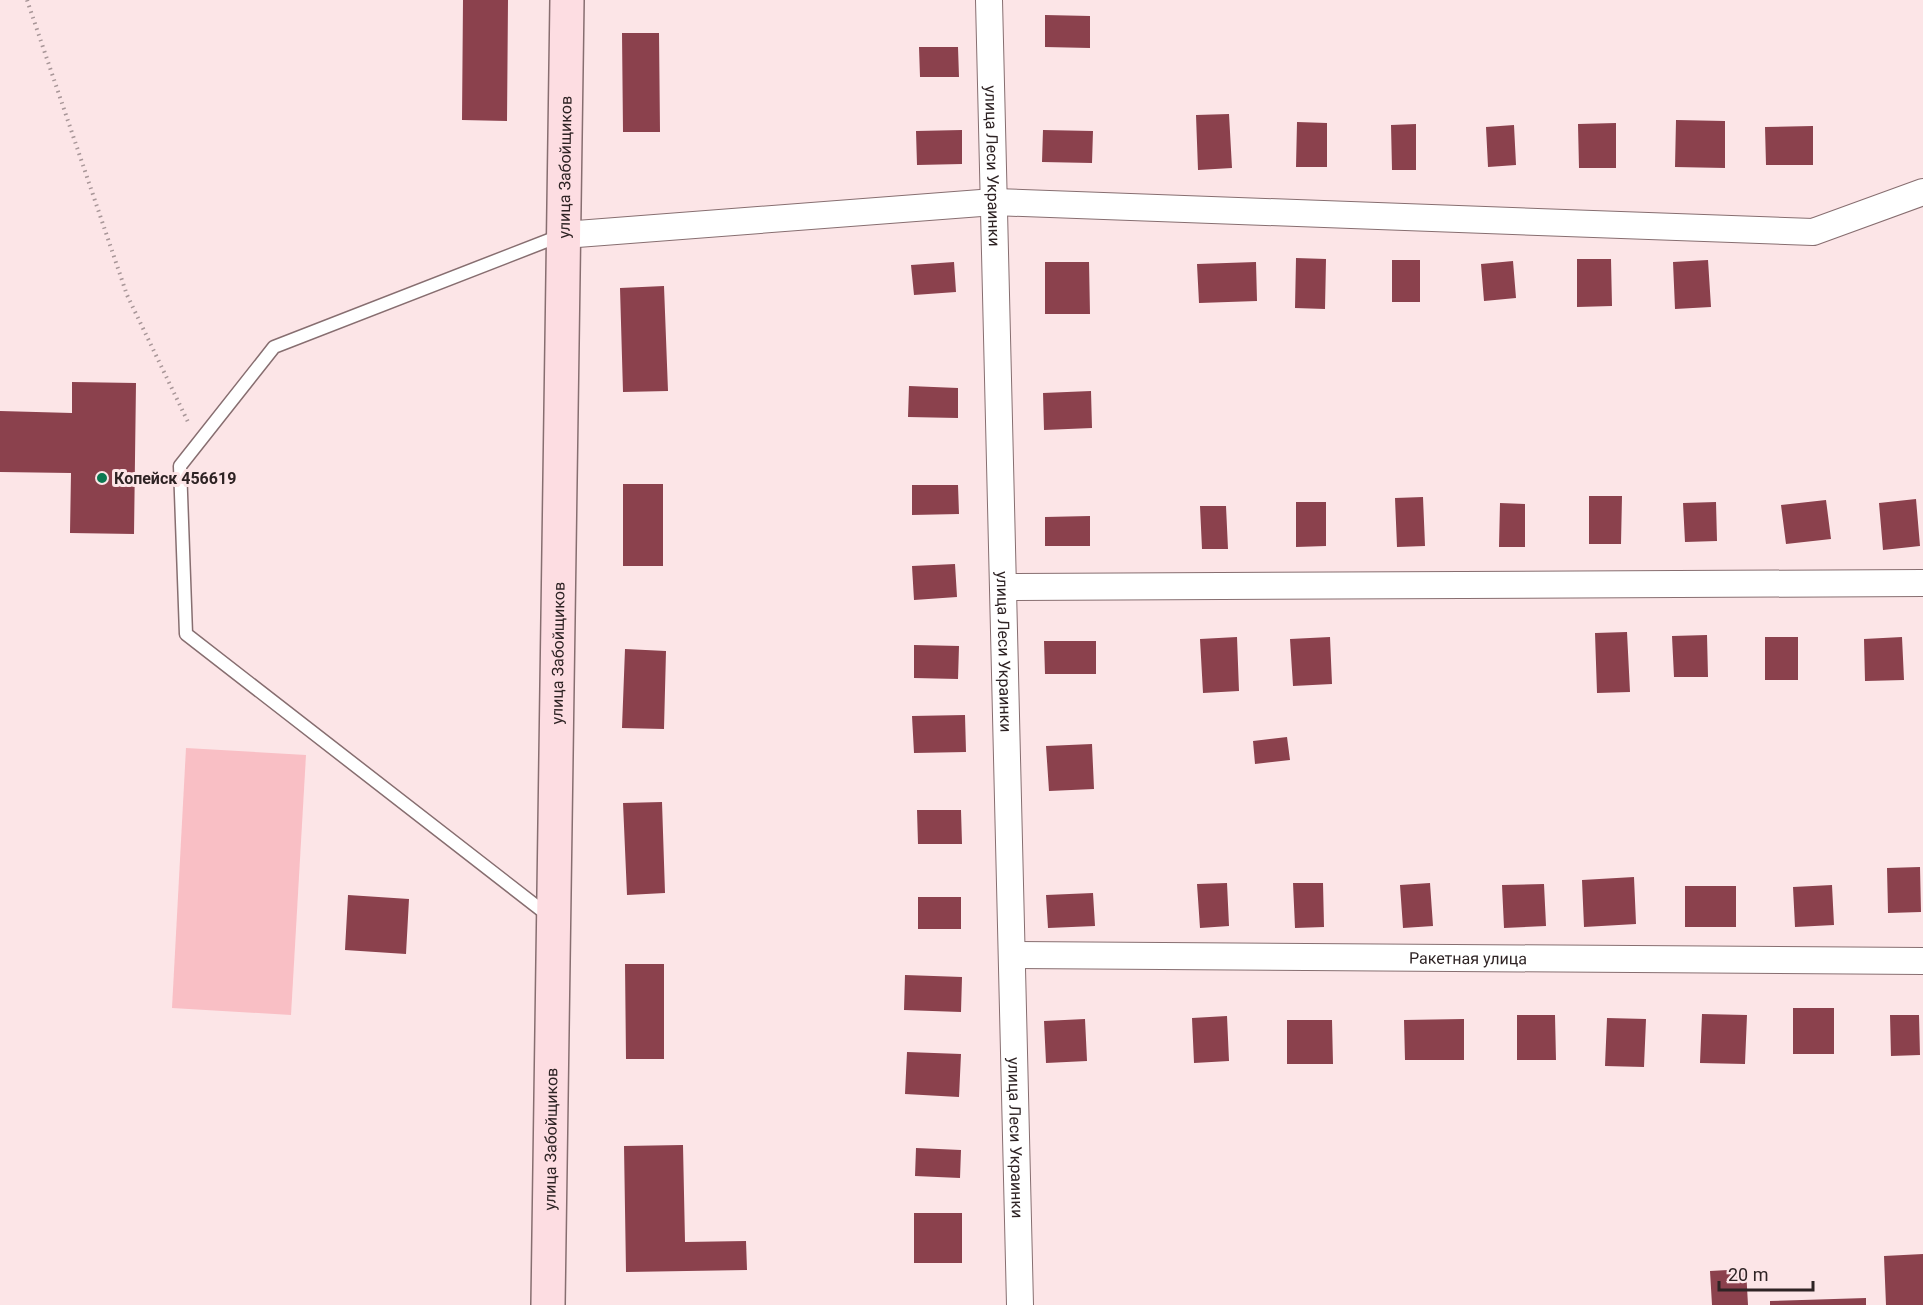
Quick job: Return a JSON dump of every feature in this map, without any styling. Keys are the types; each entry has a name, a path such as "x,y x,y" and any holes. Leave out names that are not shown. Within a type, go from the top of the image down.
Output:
{"main road":[{"name":"улица Забойщиков","path":"548,1305 567,0"}],"street":[{"name":"улица Леси Украинки","path":"989,0 1020,1305"},
{"path":"564,235 994,202 1813,232 1923,192"},
{"path":"1003,587 1923,583"},
{"name":"Ракетная улица","path":"1012,955 1923,961"}],"lane":[{"path":"554,920 186,634 180,466 274,347 564,235"}],"path":[{"path":"27,0 127,295 198,444"}],"shaded area":[{"path":"186,748 306,755 291,1015 172,1008"}],"building":[{"path":"463,0 508,0 507,121 462,120"},
{"path":"1045,15 1090,16 1090,48 1045,47"},
{"path":"622,33 659,33 660,132 623,132"},
{"path":"919,47 958,47 959,77 920,77"},
{"path":"1229,114 1232,168 1198,170 1196,115"},
{"path":"1676,120 1725,121 1725,168 1675,167"},
{"path":"1297,122 1327,123 1327,167 1296,167"},
{"path":"1616,123 1616,168 1579,168 1578,124"},
{"path":"1416,124 1416,170 1392,170 1391,125"},
{"path":"1514,125 1516,165 1488,167 1486,127"},
{"path":"1813,126 1813,165 1766,165 1765,127"},
{"path":"962,130 962,164 917,165 916,131"},
{"path":"1043,130 1093,131 1092,163 1042,162"},
{"path":"1296,258 1326,259 1325,309 1295,308"},
{"path":"1577,259 1611,259 1612,306 1577,307"},
{"path":"1392,260 1420,260 1420,302 1392,302"},
{"path":"1708,260 1711,307 1675,309 1673,262"},
{"path":"1513,261 1516,298 1484,301 1481,264"},
{"path":"954,262 956,292 914,295 911,265"},
{"path":"1045,262 1089,262 1090,314 1045,314"},
{"path":"1256,262 1257,301 1199,303 1197,264"},
{"path":"664,286 668,391 623,392 620,288"},
{"path":"72,382 136,383 134,534 70,533 71,473 0,472 0,411 72,413"},
{"path":"909,386 958,388 958,418 908,417"},
{"path":"1091,391 1092,428 1044,430 1043,393"},
{"path":"623,484 663,484 663,566 623,566"},
{"path":"912,485 958,485 959,514 912,515"},
{"path":"1589,496 1622,496 1621,544 1589,544"},
{"path":"1423,497 1425,546 1397,547 1395,498"},
{"path":"1916,499 1920,546 1883,550 1879,503"},
{"path":"1826,500 1831,539 1786,544 1781,505"},
{"path":"1296,502 1326,502 1326,546 1296,547"},
{"path":"1716,502 1717,541 1685,542 1683,503"},
{"path":"1500,503 1525,504 1525,547 1499,547"},
{"path":"1200,506 1226,506 1228,549 1202,549"},
{"path":"1090,516 1090,546 1045,546 1045,517"},
{"path":"955,564 957,597 914,600 912,566"},
{"path":"1627,632 1630,692 1597,693 1595,633"},
{"path":"1707,635 1708,677 1674,677 1672,636"},
{"path":"1237,637 1239,691 1203,693 1200,639"},
{"path":"1330,637 1332,684 1293,686 1290,639"},
{"path":"1765,637 1798,637 1798,680 1765,680"},
{"path":"1902,637 1904,680 1865,681 1864,639"},
{"path":"1044,641 1096,641 1096,674 1045,674"},
{"path":"914,645 959,646 958,679 914,678"},
{"path":"625,649 666,651 664,729 622,728"},
{"path":"965,715 966,752 914,753 912,716"},
{"path":"1287,737 1290,760 1255,764 1253,741"},
{"path":"1092,744 1094,789 1049,791 1046,746"},
{"path":"662,802 665,893 627,895 623,803"},
{"path":"917,810 961,810 962,844 918,844"},
{"path":"1920,867 1921,912 1888,913 1887,868"},
{"path":"1634,877 1636,924 1584,927 1582,880"},
{"path":"1227,883 1229,926 1200,928 1197,884"},
{"path":"1293,883 1323,883 1324,927 1295,928"},
{"path":"1430,883 1433,926 1403,928 1400,885"},
{"path":"1544,884 1546,926 1504,928 1502,885"},
{"path":"1832,885 1834,925 1795,927 1793,887"},
{"path":"1685,886 1736,886 1736,927 1685,927"},
{"path":"1093,893 1095,926 1048,928 1046,895"},
{"path":"348,895 409,899 406,954 345,950"},
{"path":"918,897 961,897 961,929 918,929"},
{"path":"625,964 664,964 664,1059 626,1059"},
{"path":"905,975 962,977 961,1012 904,1010"},
{"path":"1793,1008 1834,1008 1834,1054 1793,1054"},
{"path":"1702,1014 1747,1015 1745,1064 1700,1063"},
{"path":"1517,1015 1555,1015 1556,1060 1517,1060"},
{"path":"1890,1015 1919,1015 1920,1055 1891,1056"},
{"path":"1227,1016 1229,1061 1194,1063 1192,1018"},
{"path":"1607,1018 1646,1019 1644,1067 1605,1066"},
{"path":"1085,1019 1087,1061 1046,1063 1044,1021"},
{"path":"1464,1019 1464,1060 1405,1060 1404,1020"},
{"path":"1287,1020 1332,1020 1333,1064 1287,1064"},
{"path":"907,1052 961,1054 959,1097 905,1094"},
{"path":"683,1145 685,1242 746,1241 747,1270 626,1272 624,1146"},
{"path":"916,1148 961,1150 960,1178 915,1176"},
{"path":"914,1213 962,1213 962,1263 914,1263"},
{"path":"1923,1254 1923,1305 1886,1305 1884,1256"},
{"path":"1746,1269 1748,1305 1712,1305 1710,1271"},
{"path":"1866,1298 1866,1305 1770,1305 1770,1301"}],"place":[{"name":"Копейск 456619","path":"102,478"}]}
